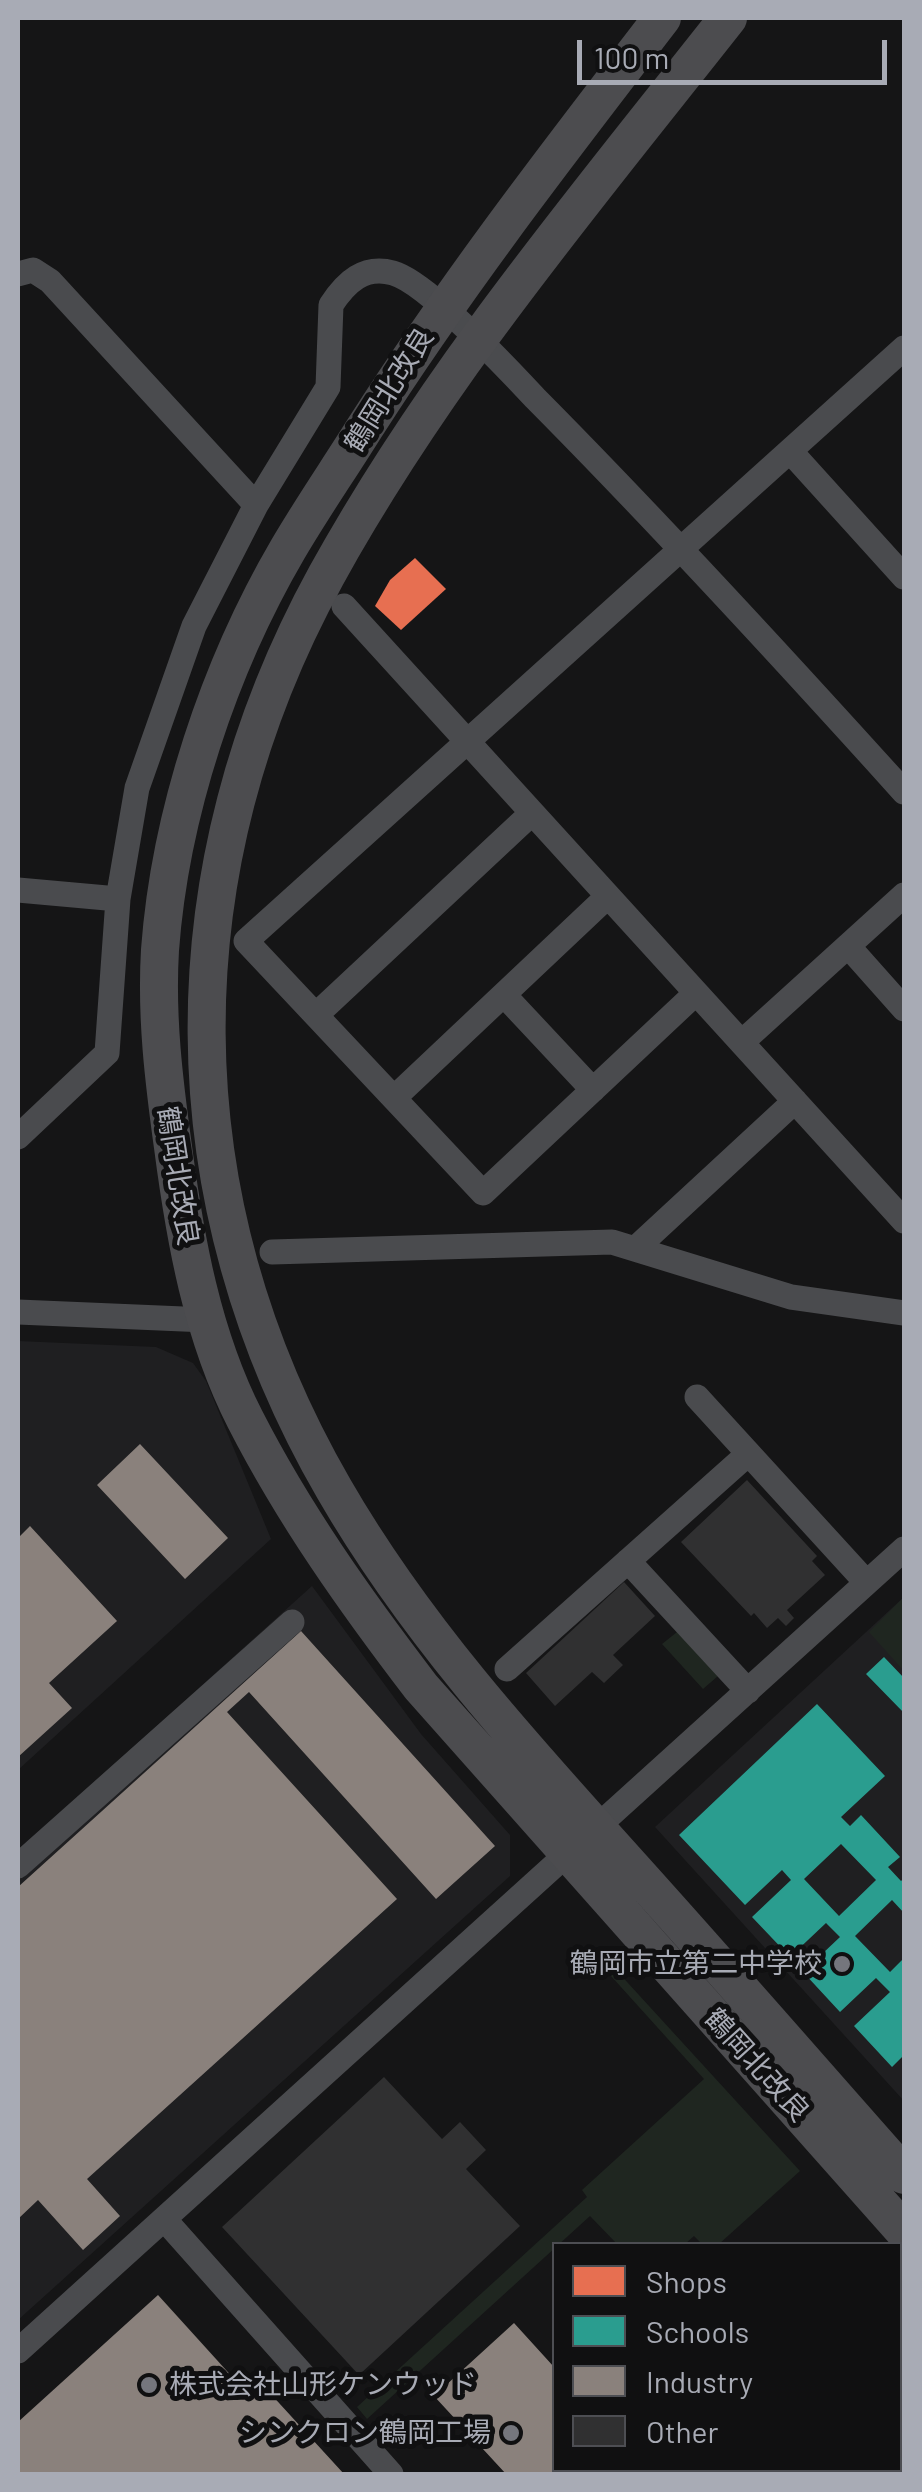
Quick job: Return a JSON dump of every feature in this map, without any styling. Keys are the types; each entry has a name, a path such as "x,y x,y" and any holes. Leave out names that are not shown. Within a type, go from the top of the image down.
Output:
{"highway":[{"name":"鶴岡北改良","path":"662,18 441,308 286,552 224,682 177,840 160,949 160,1054 186,1241 208,1320 243,1415 358,1604 420,1687 583,1841 904,2175"},
{"name":"鶴岡北改良","path":"728,18 479,340 412,435 326,578 268,697 224,849 209,956 206,1046 214,1149 229,1235 250,1312 333,1487 583,1841 904,2231"}],"street":[{"path":"18,274 33,270 50,281 256,506"},
{"path":"18,1137 108,1053 118,898 137,788 160,716 194,626 256,506 328,387 331,305 349,282 371,271 392,273 479,340 683,548 904,792"},
{"path":"696,993 483,1193 246,941 903,353"},
{"path":"790,451 904,577"},
{"path":"344,606 904,1221"},
{"path":"316,1015 532,813"},
{"path":"18,890 118,898"},
{"path":"742,1042 904,895"},
{"path":"394,1098 608,896"},
{"path":"848,946 904,1009"},
{"path":"504,995 593,1090"},
{"path":"635,1250 795,1101"},
{"path":"272,1252 612,1242 790,1297 904,1313"},
{"path":"18,1312 208,1320"},
{"path":"697,1397 866,1582"},
{"path":"507,1668 748,1454"},
{"path":"18,2352 904,1549"},
{"path":"628,1560 748,1691"},
{"path":"18,1866 292,1622"},
{"path":"165,2220 391,2474"}],"shaded area":[{"path":"18,1341 156,1347 193,1363 206,1381 271,1539 18,1770"},
{"path":"312,1586 421,1734 510,1835 510,1876 18,2320 18,1851"},
{"name":"鶴岡市立第二中学校","path":"904,1597 904,2101 655,1827"},
{"path":"904,1597 904,1671 869,1632"},
{"path":"677,1632 718,1676 703,1689 662,1644"},
{"path":"617,1971 800,2171 721,2242 700,2242 694,2236 687,2242 615,2242 590,2216 561,2242 552,2242 552,2251 367,2419 357,2407 587,2197 582,2190 704,2079 611,1976"}],"building: Shops":[{"path":"415,558 446,589 401,630 375,606 390,580"}],"building: Schools":[{"path":"884,1657 904,1678 904,1713 866,1674"},
{"path":"817,1704 885,1776 841,1817 850,1826 861,1815 900,1857 888,1867 901,1881 904,1878 904,1913 892,1900 855,1936 890,1972 904,1958 904,2055 892,2067 854,2026 890,1992 876,1978 840,2012 803,1972 840,1937 826,1923 790,1957 752,1917 791,1880 782,1870 745,1905 679,1835","holes":["841,1844 876,1880 839,1916 804,1879"]}],"building: Industry":[{"path":"140,1444 228,1538 185,1579 97,1485"},
{"path":"30,1526 117,1621 49,1683 72,1708 18,1757 18,1538"},
{"path":"301,1631 495,1846 436,1899 249,1692 227,1712 397,1899 87,2179 120,2216 83,2250 38,2200 18,2219 18,1887"},
{"name":"株式会社山形ケンウッド","path":"158,2295 245,2391 258,2380 344,2474 18,2474 18,2422"},
{"name":"シンクロン鶴岡工場","path":"514,2323 552,2365 552,2472 812,2474 506,2474 434,2396"}],"building: Other":[{"path":"747,1480 817,1556 812,1561 825,1575 787,1610 794,1618 786,1626 778,1618 767,1628 754,1613 751,1616 681,1542"},
{"path":"624,1582 655,1616 613,1655 623,1665 604,1683 592,1672 555,1706 526,1673"},
{"path":"384,2077 442,2139 460,2122 486,2150 466,2169 520,2226 359,2375 222,2227"}],"place":[{"name":"鶴岡市立第二中学校","path":"842,1964"},
{"name":"株式会社山形ケンウッド","path":"149,2385"},
{"name":"シンクロン鶴岡工場","path":"511,2433"}]}
